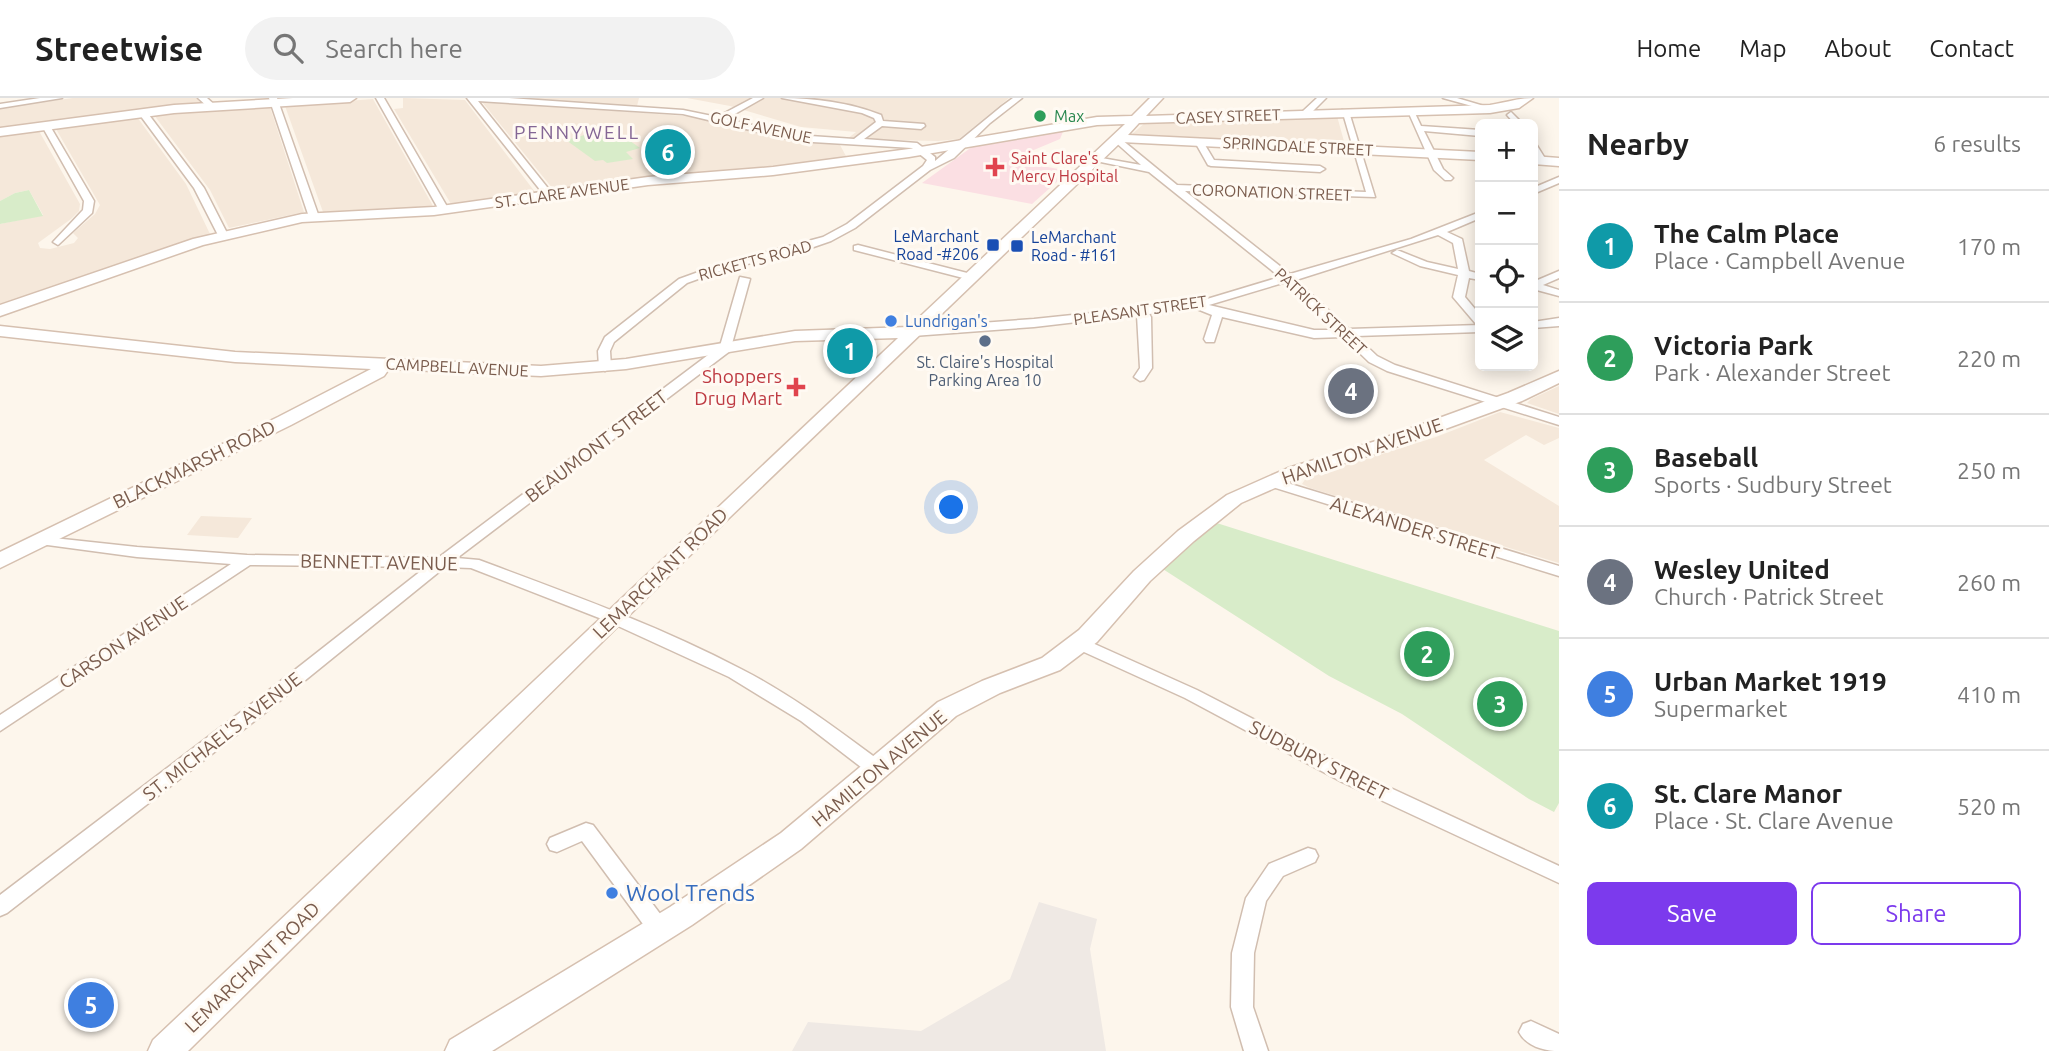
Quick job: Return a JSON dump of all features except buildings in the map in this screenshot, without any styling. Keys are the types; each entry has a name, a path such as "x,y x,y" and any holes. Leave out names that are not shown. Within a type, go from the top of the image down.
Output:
{"street":[{"path":"0,106 58,98"},
{"path":"202,98 213,107"},
{"path":"0,132 143,113 274,100 351,98"},
{"path":"380,98 444,210"},
{"path":"471,98 548,194"},
{"name":"GOLF AVENUE","path":"471,98 645,104 796,138 909,145 923,150"},
{"path":"720,119 759,98"},
{"path":"786,98 873,113 880,123"},
{"name":"RICKETTS ROAD","path":"605,367 604,351 609,340 683,281 719,268 801,248 827,239 851,226 927,168 935,166 967,142 986,122 1018,98"},
{"name":"LEMARCHANT ROAD","path":"166,1051 612,617 1096,160 1157,98"},
{"path":"1306,113 1322,98"},
{"path":"1447,98 1490,109"},
{"name":"CASEY STREET","path":"1136,119 1490,109 1519,103 1527,98"},
{"path":"274,100 314,217"},
{"path":"1147,109 1172,118"},
{"path":"1410,111 1439,170 1448,178"},
{"path":"1345,112 1356,149"},
{"path":"143,113 199,188 223,235"},
{"path":"1511,116 1514,119"},
{"name":"ST. CLARE AVENUE","path":"0,310 223,235 268,224 314,217 444,210 656,180 739,175 923,150 1097,121 1136,119"},
{"name":"SPRINGDALE STREET","path":"1097,121 1114,123 1120,134 1199,142 1475,156"},
{"path":"855,143 880,123 921,126"},
{"path":"46,126 89,201 88,211 58,242"},
{"path":"1420,128 1475,133"},
{"name":"PATRICK STREET","path":"1120,134 1151,169 1289,279 1364,352 1391,368 1559,421"},
{"path":"1199,142 1211,163 1315,170"},
{"name":"CORONATION STREET","path":"1174,188 1370,196 1373,194 1356,149"},
{"path":"923,150 932,159 927,168"},
{"path":"1096,160 1151,169"},
{"path":"1538,160 1559,162"},
{"path":"1538,189 1559,180"},
{"name":"PLEASANT STREET","path":"913,332 1198,305 1439,232 1475,217"},
{"path":"1439,232 1458,241 1464,273 1459,296 1475,315"},
{"path":"858,248 971,277"},
{"path":"1397,253 1424,264 1475,276"},
{"path":"1538,284 1559,274"},
{"path":"726,348 744,279"},
{"path":"1538,287 1559,293"},
{"path":"1198,305 1218,313 1314,334 1475,329"},
{"path":"1140,311 1145,317 1146,368 1140,377"},
{"path":"1210,339 1218,313"},
{"path":"1538,324 1559,322"},
{"name":"CAMPBELL AVENUE","path":"0,331 235,357 541,371 605,367 795,335 913,332"},
{"name":"BEAUMONT STREET","path":"442,562 726,348"},
{"name":"BLACKMARSH ROAD","path":"0,561 40,539 302,413 377,372 385,363"},
{"name":"HAMILTON AVENUE","path":"462,1051 659,929 791,841 947,709 991,687 1051,664 1079,643 1142,576 1204,519 1234,499 1271,482 1412,435 1497,403 1559,376"},
{"name":"ALEXANDER STREET","path":"1271,482 1559,571"},
{"name":"BENNETT AVENUE","path":"40,539 137,552 247,560 473,563 612,617 735,673 807,716 877,769"},
{"name":"CARSON AVENUE","path":"0,724 247,560"},
{"name":"ST. MICHAEL'S AVENUE","path":"0,907 260,708 442,562"},
{"name":"SUDBURY STREET","path":"1079,643 1191,694 1349,777 1559,875"},
{"path":"557,844 586,831 659,929"},
{"path":"1256,1051 1242,1007 1243,953 1256,898 1276,870 1308,856"},
{"path":"1531,1032 1559,1046"}],"shaded area":[{"path":"73,98 199,98 208,105 0,131 0,108"},
{"path":"403,98 465,100 535,192 451,204 394,109 403,108"},
{"path":"508,98 639,98 637,106"},
{"path":"687,98 1009,98 959,139 938,141 847,139 856,132 801,127 730,106"},
{"path":"373,99 433,206 323,212 285,106"},
{"path":"482,102 697,117 783,138 840,145 847,158 553,189"},
{"path":"270,107 304,212 229,228 210,190 154,115"},
{"path":"1337,116 1345,145 1131,135 1146,122"},
{"path":"137,117 186,184 210,234 0,305 0,224 43,215 29,190 15,193 0,201 0,135 39,131 80,204 79,211 71,219 38,243 40,248 50,249 74,243 78,238 73,233 95,214 100,205 56,129"},
{"name":"Saint Clare's Mercy Hospital","path":"1064,129 1060,139 1029,152 1021,162 1069,171 1032,204 922,183 976,144"},
{"path":"1559,386 1559,414 1527,403 1531,399"},
{"path":"1500,412 1559,428 1559,438 1544,445 1526,435 1484,460 1559,506 1559,563 1302,484 1306,478 1436,437"},
{"path":"201,516 252,518 238,538 187,535"},
{"path":"1039,902 1097,919 1090,949 1106,1051 792,1051 808,1022 921,1031 1010,979"}],"green space":[{"path":"603,130 626,138 640,148 626,152 633,159 607,163 603,160 595,161 566,140"},
{"path":"29,190 43,216 0,224 0,201 15,193"},
{"path":"1204,519 1559,631 1559,803 1554,812 1529,799 1402,714 1329,676 1155,564"}],"place":[{"name":"Max","path":"1040,116"},
{"name":"St. Clare Manor","path":"668,152"},
{"name":"Saint Clare's Mercy Hospital","path":"995,167"},
{"name":"LeMarchant Road -#206","path":"993,245"},
{"name":"LeMarchant Road - #161","path":"1017,246"},
{"name":"Lundrigan's","path":"891,321"},
{"name":"St. Claire's Hospital Parking Area 10","path":"985,341"},
{"name":"The Calm Place","path":"850,351"},
{"name":"Shoppers Drug Mart","path":"796,387"},
{"name":"Wesley United","path":"1351,391"},
{"name":"Victoria Park","path":"1427,654"},
{"name":"Baseball","path":"1500,704"},
{"name":"Wool Trends","path":"612,893"},
{"name":"Urban Market 1919","path":"91,1005"}],"district":[{"name":"PENNYWELL","path":"577,132"}]}
